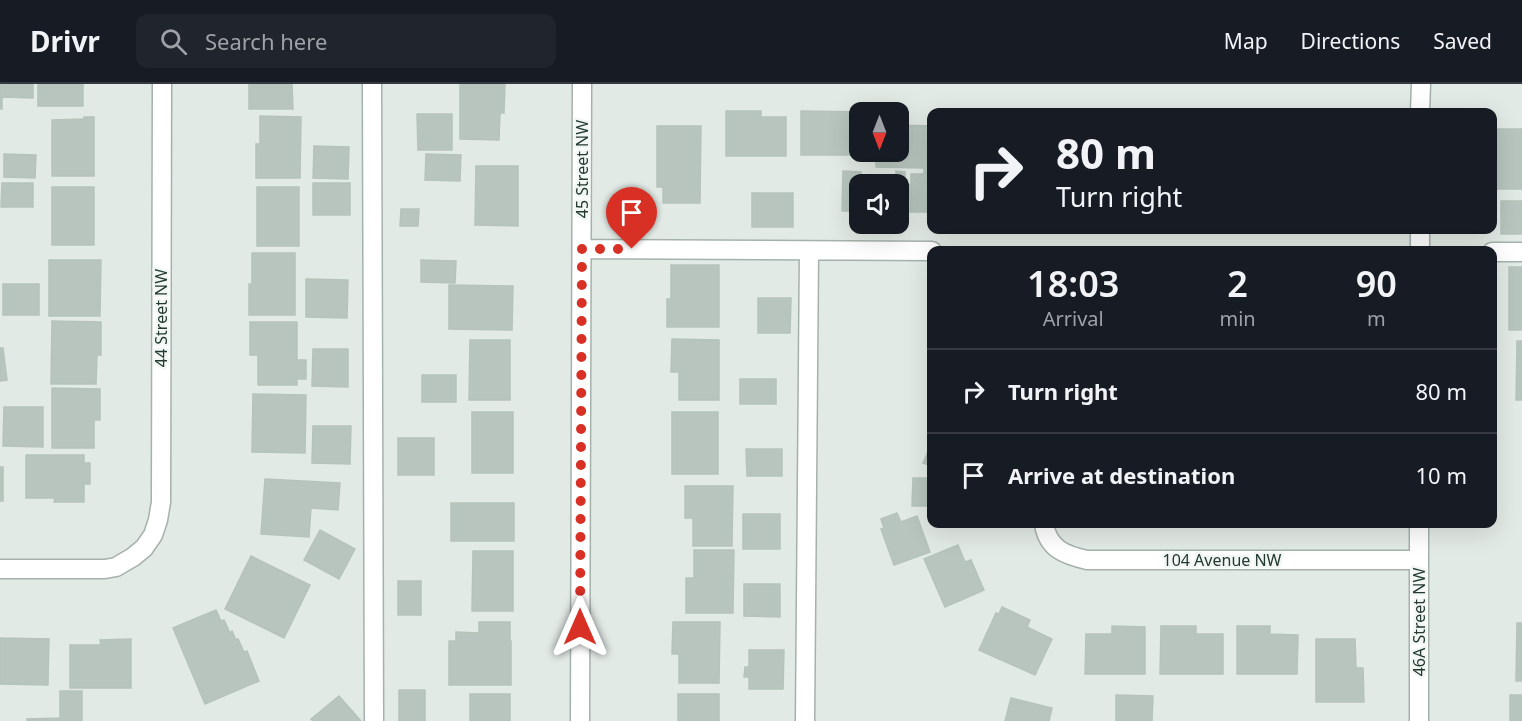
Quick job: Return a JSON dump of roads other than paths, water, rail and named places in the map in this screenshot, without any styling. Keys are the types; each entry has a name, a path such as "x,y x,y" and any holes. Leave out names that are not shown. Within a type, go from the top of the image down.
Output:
{"street":[{"name":"44 Street NW","path":"0,569 105,569 124,563 144,548 153,535 161,502 162,84"},
{"path":"372,84 374,721"},
{"name":"45 Street NW","path":"580,721 582,84"},
{"path":"1420,84 1420,108"},
{"path":"582,249 927,251"},
{"path":"805,721 809,251"},
{"path":"1497,252 1522,252"},
{"name":"104 Avenue NW","path":"1045,528 1053,546 1068,556 1087,560 1419,560"},
{"name":"46A Street NW","path":"1419,528 1419,721"}]}
